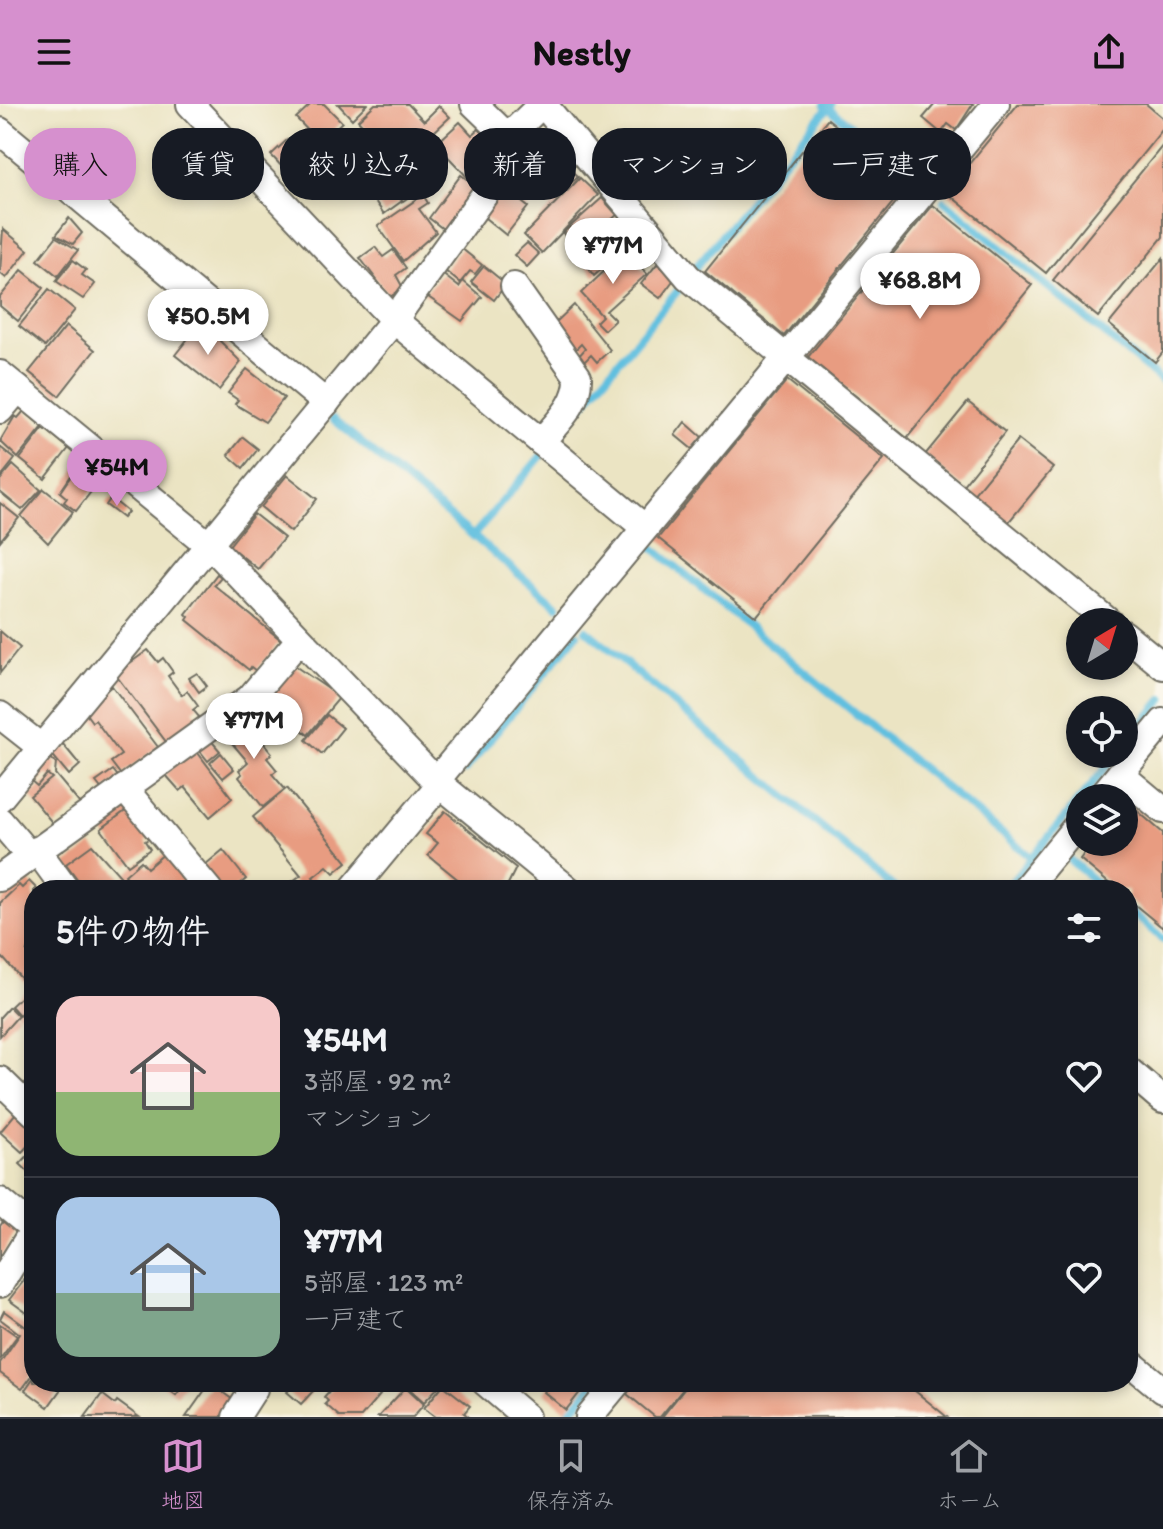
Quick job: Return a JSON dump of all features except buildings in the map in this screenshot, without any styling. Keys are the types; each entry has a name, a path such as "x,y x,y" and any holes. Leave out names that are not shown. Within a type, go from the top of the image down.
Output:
{"street":[{"path":"190,104 394,320 645,528"},
{"path":"474,104 499,128"},
{"path":"518,128 543,104 688,277 1092,608"},
{"path":"360,880 645,528 996,104"},
{"path":"0,131 326,403"},
{"path":"0,798 394,320 481,200"},
{"path":"514,286 578,377 578,394 541,442"},
{"path":"0,410 9,381 210,546 438,783 557,880"},
{"path":"0,878 250,698 299,640"},
{"path":"1138,645 1163,666"},
{"path":"0,715 42,748"},
{"path":"1112,784 1163,722"},
{"path":"1120,774 1163,810"},
{"path":"124,788 201,880"},
{"path":"0,821 57,880"},
{"path":"1032,880 1066,839"},
{"path":"1138,1079 1163,1100"},
{"path":"0,1080 24,1103"},
{"path":"0,1201 24,1221"},
{"path":"0,1284 24,1245"},
{"path":"1138,1369 1163,1390"},
{"path":"236,1417 252,1392"},
{"path":"497,1392 526,1417"},
{"path":"589,1417 610,1392"}],"waterway":[{"path":"695,268 831,104"},
{"path":"825,105 853,128"},
{"path":"944,201 1163,382"},
{"path":"581,407 680,288"},
{"path":"333,419 557,606"},
{"path":"473,536 542,455"},
{"path":"647,543 1032,858"},
{"path":"586,630 885,880"},
{"path":"465,770 577,634"},
{"path":"1138,729 1163,699"},
{"path":"1092,784 1106,768"},
{"path":"1013,880 1066,816"},
{"path":"1070,860 1093,880"},
{"path":"1138,918 1163,939"},
{"path":"566,1417 587,1392"}]}
